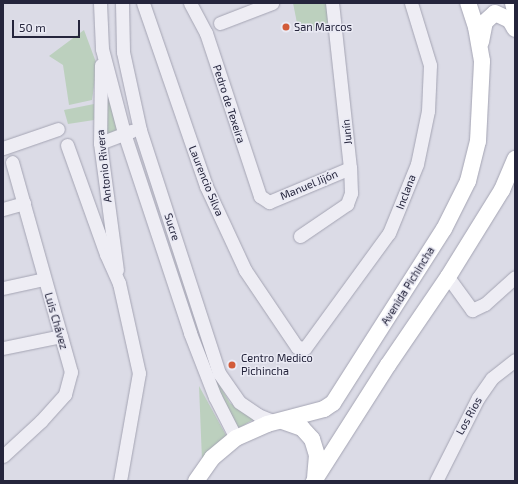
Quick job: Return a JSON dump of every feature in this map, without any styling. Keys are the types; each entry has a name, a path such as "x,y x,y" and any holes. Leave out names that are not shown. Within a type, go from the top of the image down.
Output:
{"main road":[{"name":"Avenida Pichincha","path":"196,481 212,458 236,438 278,421 324,409 333,403 444,229 468,181 478,141 482,87 480,45 468,3"},
{"path":"513,3 515,11"},
{"path":"480,45 485,22 495,14 510,20 515,29"},
{"path":"314,480 388,365 448,277 502,190 515,159"},
{"path":"278,421 302,428 312,439 316,455 314,480"}],"street":[{"name":"Sucre","path":"100,3 102,49 124,133 190,333 215,397 236,438"},
{"name":"Sucre","path":"122,3 123,52 140,130 219,373 239,402 258,415 278,421"},
{"name":"Laurencio Silva","path":"143,3 206,186 245,270 297,347"},
{"name":"Pedro de Texeira","path":"190,3 206,33 260,196 268,202"},
{"path":"220,23 272,3"},
{"name":"Junín","path":"300,236 347,204 351,193 350,168 332,3"},
{"name":"Inclana","path":"297,347 304,348 389,233 417,164 428,111 430,65 411,3"},
{"name":"Antonio Rivera","path":"102,49 100,143 119,283 139,373 138,389 120,481"},
{"path":"3,148 58,128"},
{"path":"100,143 124,133 140,130"},
{"name":"Antonio Rivera","path":"67,145 106,254 119,283"},
{"name":"Luis Chávez","path":"3,456 41,421 69,386 71,372 12,162"},
{"name":"Manuel Jijón","path":"268,202 350,168"},
{"path":"3,209 24,203"},
{"path":"448,277 469,308 476,310 485,304 515,277"},
{"path":"3,288 44,279"},
{"path":"3,348 61,336"},
{"name":"Los Rios","path":"436,481 478,398 492,378 515,360"}],"green space":[{"path":"293,3 328,3 331,27 299,33"},
{"path":"84,30 97,65 92,100 69,105 63,65 49,56"},
{"path":"105,80 117,130 107,134"},
{"path":"94,104 94,120 68,124 64,110"},
{"path":"215,382 218,382 230,403 254,419 239,428"},
{"path":"199,386 227,437 202,460"}],"place":[{"name":"San Marcos","path":"286,27"},
{"name":"Centro Medico Pichincha","path":"232,365"}]}
